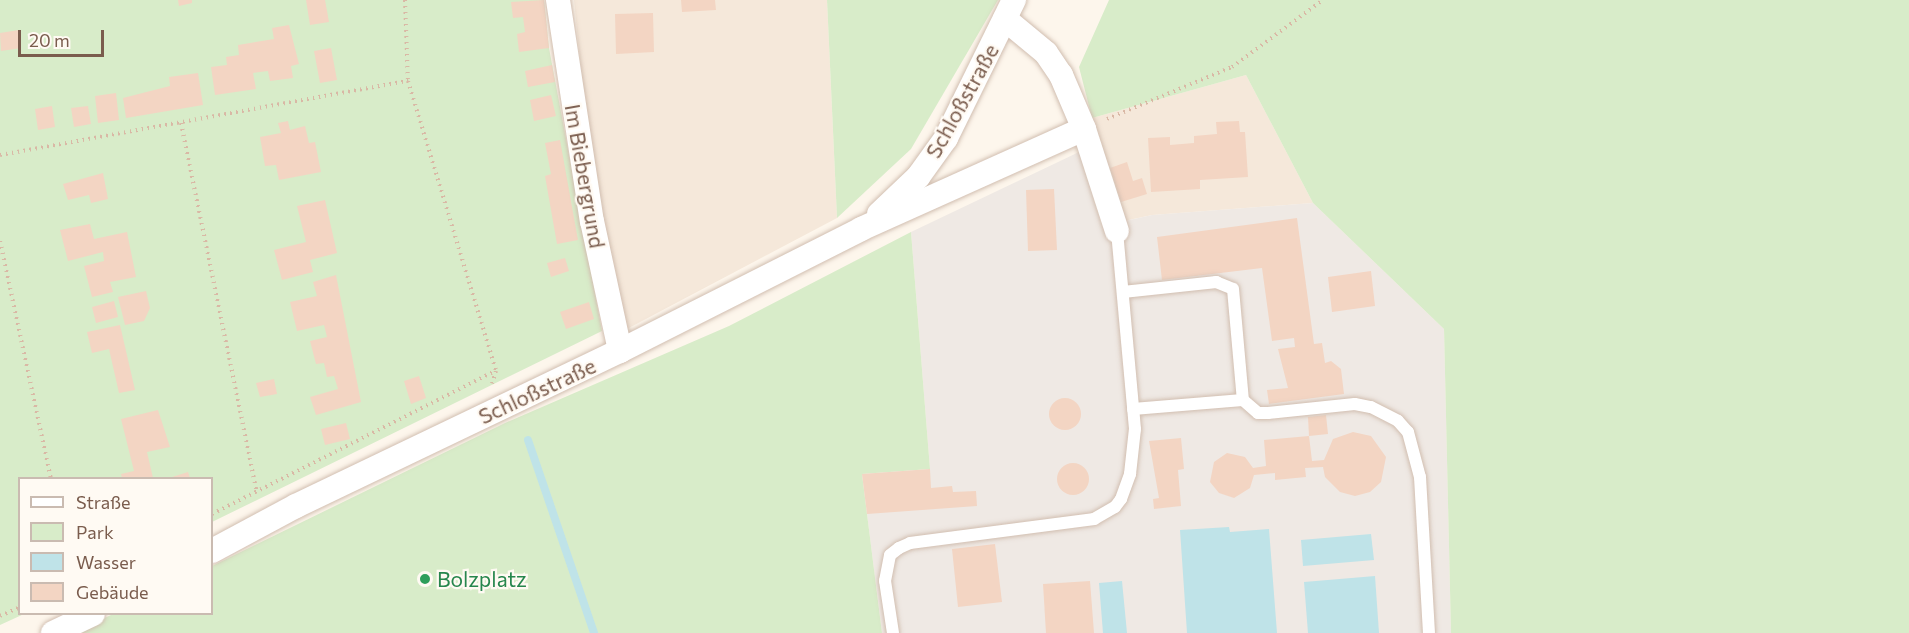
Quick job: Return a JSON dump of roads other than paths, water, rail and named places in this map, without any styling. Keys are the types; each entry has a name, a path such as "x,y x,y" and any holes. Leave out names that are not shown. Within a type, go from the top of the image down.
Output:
{"street":[{"name":"Im Biebergrund","path":"558,0 592,221 620,351"},
{"name":"Schloßstraße","path":"861,229 918,177 946,138 1009,9 1046,53 1060,75 1084,129 1117,231"},
{"name":"Schloßstraße","path":"213,550 296,506 620,351 861,229 1084,129"},
{"path":"53,633 91,615"}],"lane":[{"path":"893,633 885,581 890,555 899,548 910,543 1079,523 1115,507 1131,474 1133,409 1117,231"},
{"path":"1123,292 1216,282 1233,289 1243,400 1258,413 1345,404 1371,406 1398,421 1408,432 1420,477 1429,633"},
{"path":"1133,409 1243,400"}],"water":[{"path":"1229,527 1230,532 1269,529 1277,633 1187,633 1180,530"},
{"path":"1371,534 1374,560 1303,566 1301,540"},
{"path":"1375,576 1379,633 1308,633 1304,582"},
{"path":"1122,581 1127,633 1103,633 1099,583"}],"waterway":[{"path":"528,440 594,633"}],"place":[{"name":"Bolzplatz","path":"425,579"}]}
